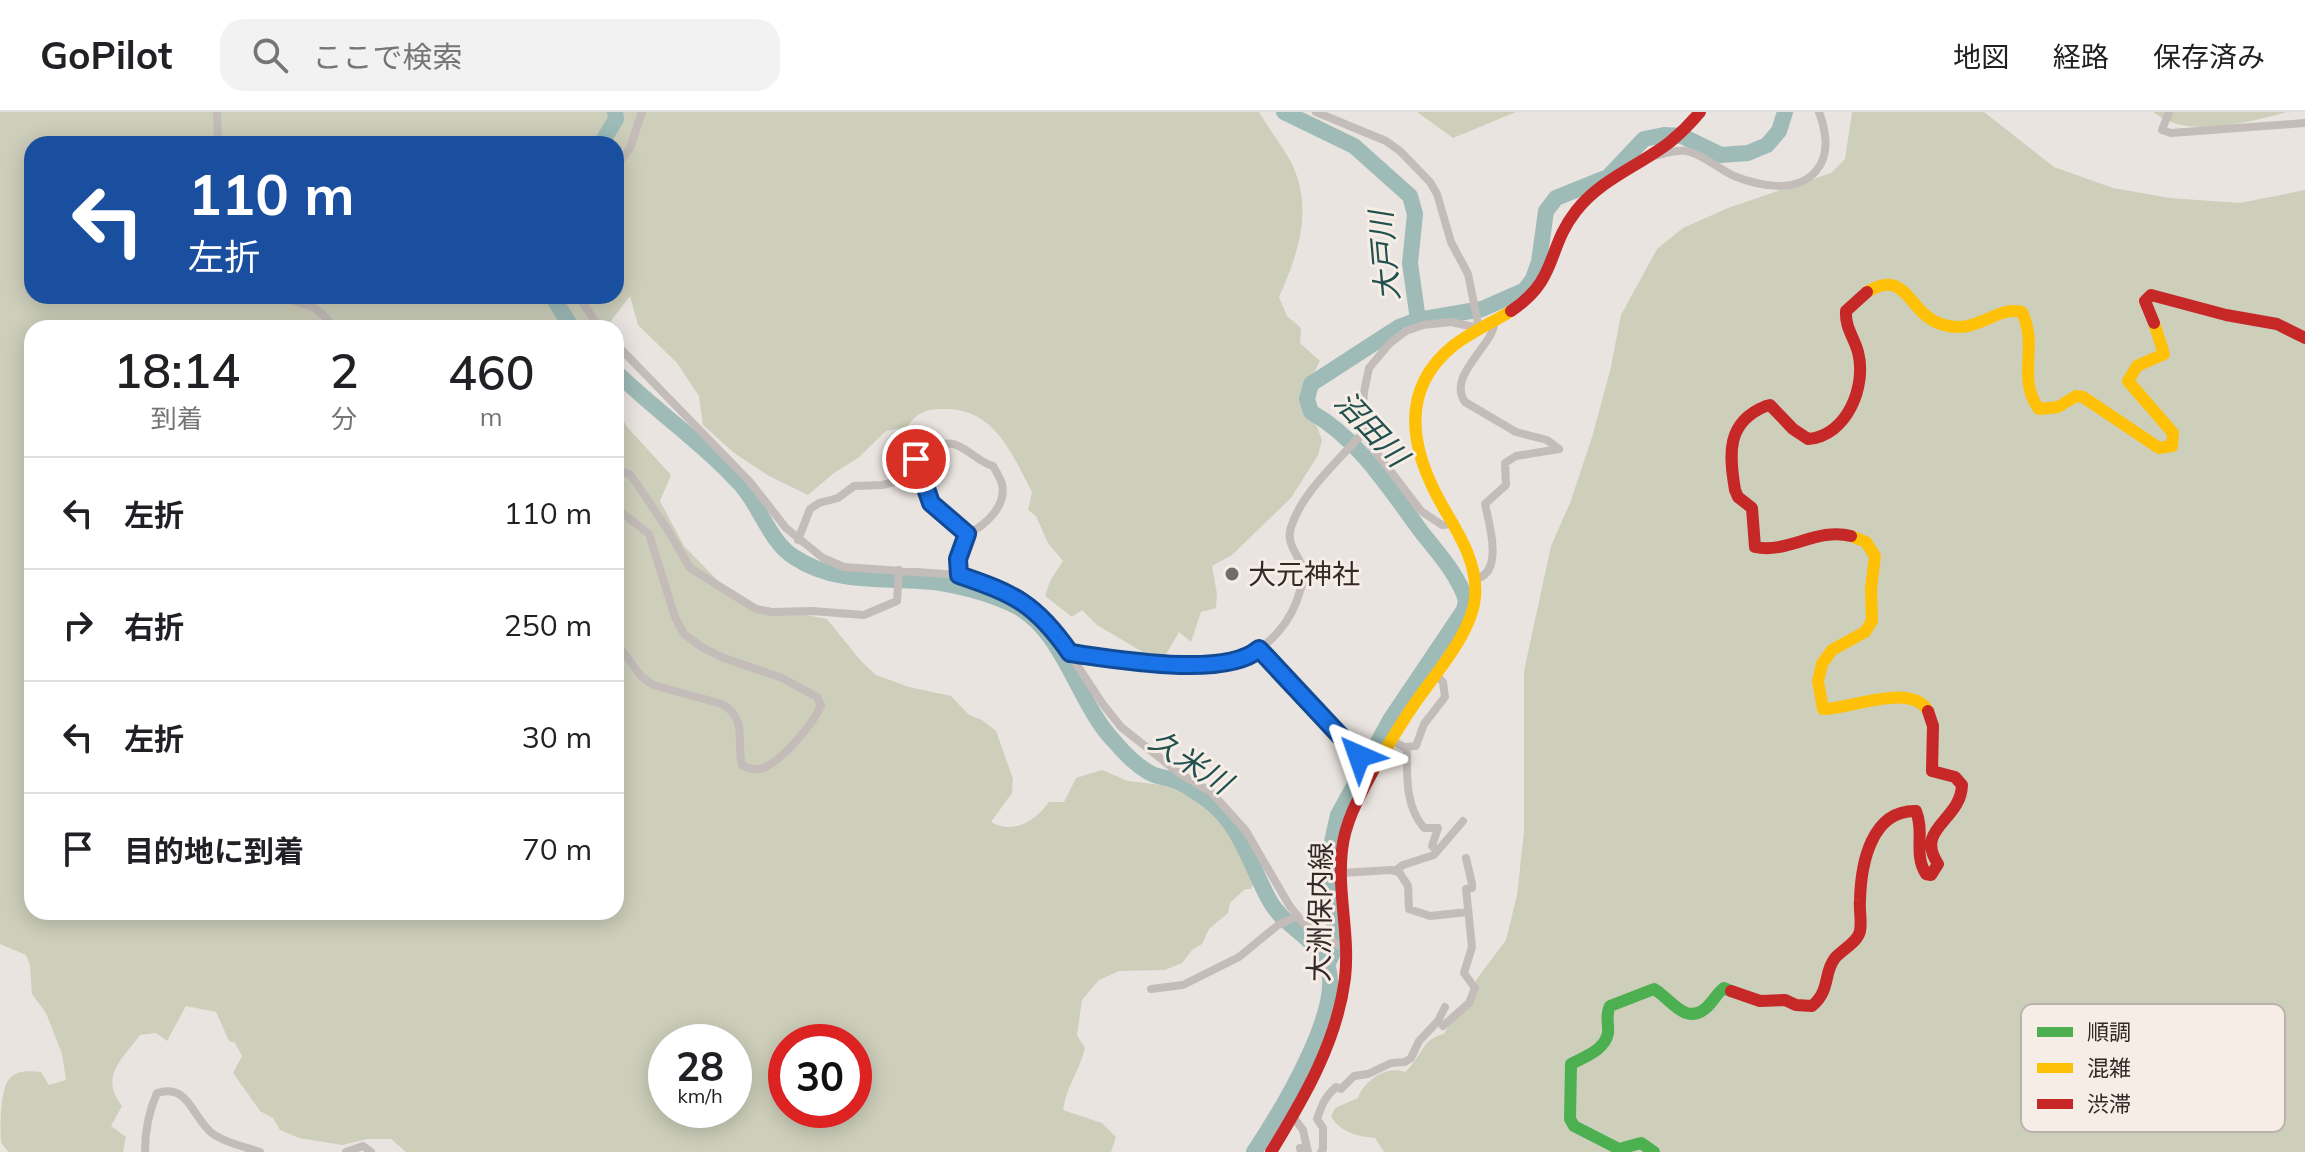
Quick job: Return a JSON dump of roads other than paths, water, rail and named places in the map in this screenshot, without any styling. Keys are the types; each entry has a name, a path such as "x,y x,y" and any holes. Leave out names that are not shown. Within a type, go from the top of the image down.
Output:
{"street":[{"path":"217,112 218,136"},
{"path":"624,156 630,148 642,112"},
{"path":"1316,112 1386,141 1424,174 1437,194 1447,232 1468,274 1478,322 1423,325 1406,331 1390,343 1369,368 1362,423 1362,436 1421,511 1442,525 1452,524"},
{"name":"大洲保内線","path":"1271,1152 1309,1090 1332,1036 1343,987 1345,949 1341,873 1343,837 1349,819 1372,768 1436,675 1475,601 1474,579 1463,546 1417,454 1415,415 1426,379 1439,360 1478,322 1495,319 1527,300 1540,288 1550,273 1565,229 1588,198 1653,156 1685,131 1700,112"},
{"path":"1653,156 1686,150 1734,176 1777,187 1792,185 1814,173 1822,162 1826,142 1819,112"},
{"path":"2169,112 2162,130 2171,133 2305,123"},
{"path":"1654,1152 1641,1143 1619,1149 1574,1126 1570,1119 1571,1064 1604,1043 1608,1036 1606,1012 1610,1006 1654,989 1661,991 1681,1012 1694,1014 1701,1012 1724,988 1760,1001 1785,1000 1803,1006 1817,1002 1822,998 1833,960 1856,940 1860,932 1862,867 1881,827 1901,811 1916,811 1921,823 1919,864 1926,874 1931,875 1938,864 1930,852 1930,839 1956,810 1963,793 1962,785 1955,777 1932,771 1934,729 1931,715 1922,703 1899,697 1852,707 1823,709 1818,673 1823,659 1829,652 1864,634 1871,625 1871,590 1876,560 1873,550 1867,542 1856,537 1830,533 1772,548 1755,547 1752,508 1737,495 1734,484 1733,436 1736,428 1759,406 1770,405 1808,439 1818,438 1845,416 1856,400 1859,359 1846,329 1846,311 1862,295 1885,281 1900,287 1924,316 1950,326 1976,325 2008,311 2022,312 2032,339 2027,394 2039,409 2058,407 2076,396 2083,397 2159,448 2172,446 2173,433 2128,381 2129,372 2134,366 2164,354 2163,337 2147,311 2145,301 2151,295 2167,296 2224,315 2288,326 2305,338"},
{"path":"309,304 319,309 328,320"},
{"path":"1474,579 1488,572 1493,557 1485,504 1506,485 1505,463 1516,456 1559,449 1547,440 1507,428 1461,397 1461,386 1468,368 1495,330 1495,319"},
{"path":"624,352 750,482 798,540 823,558 844,567 959,575 987,585 1034,609 1050,624 1121,727 1179,773 1211,792 1246,831 1298,916 1325,938 1345,949"},
{"path":"1070,653 1160,665 1242,660 1259,649 1280,630 1296,608 1305,574 1292,549 1290,528 1307,497 1362,436"},
{"path":"959,575 958,559 967,534 992,517 1000,500 1002,485 993,466 971,451 947,444 933,451 918,453 916,459 920,476 931,503 967,534"},
{"path":"624,472 630,474 690,568 756,609 864,615 897,601 899,572"},
{"path":"798,540 810,509 819,503 838,498 854,486 882,485 920,476"},
{"path":"624,514 649,534 675,617 684,634 724,658 782,678 817,697 821,705 816,717 776,760 761,769 749,769 742,765 738,717 731,709 653,685 641,676 624,653"},
{"path":"1259,649 1372,768"},
{"path":"1392,740 1406,747 1416,746 1424,724 1445,697 1443,682 1436,675"},
{"path":"1406,747 1406,773 1412,810 1424,828 1438,828 1432,846 1437,851"},
{"path":"1341,873 1395,871 1403,865 1432,856 1463,821"},
{"path":"1443,1026 1463,1010 1475,988 1464,973 1472,947 1466,889 1472,888 1466,858"},
{"path":"1395,871 1404,877 1408,886 1409,909 1430,916 1468,912"},
{"path":"1151,989 1183,985 1239,957 1278,925 1298,916"},
{"path":"1321,1152 1323,1128 1317,1119 1319,1107 1327,1093 1336,1087 1341,1089 1354,1076 1411,1058 1419,1041 1438,1021 1445,1007"},
{"path":"145,1152 145,1126 151,1108 157,1093 166,1090 175,1091 188,1102 212,1133 260,1152"},
{"path":"1293,1117 1303,1130 1303,1151"},
{"path":"346,1152 363,1146 371,1152"}],"waterway":[{"name":"久米川","path":"606,136 616,119 615,112"},
{"name":"大戸川","path":"1284,112 1354,146 1410,196 1415,214 1410,263 1418,320"},
{"name":"沼田川","path":"1327,965 1332,955 1335,933 1330,889 1331,846 1338,815 1390,720 1464,610 1466,600 1448,565 1373,467 1344,436 1311,412 1307,399 1311,384 1399,327 1418,320 1482,309 1525,290 1539,262 1546,211 1556,198 1608,177 1644,139 1664,135 1682,136 1721,155 1748,153 1767,145 1779,131 1785,112"},
{"name":"久米川","path":"557,304 567,320"},
{"name":"久米川","path":"624,379 741,485 778,542 794,557 829,573 847,577 922,581 969,589 1007,602 1033,617 1059,650 1101,726 1122,750 1150,773 1175,780 1199,794 1227,819 1277,912 1322,956 1330,984 1327,1007 1306,1061 1254,1152"}],"place":[{"name":"大元神社","path":"1232,574"}]}
